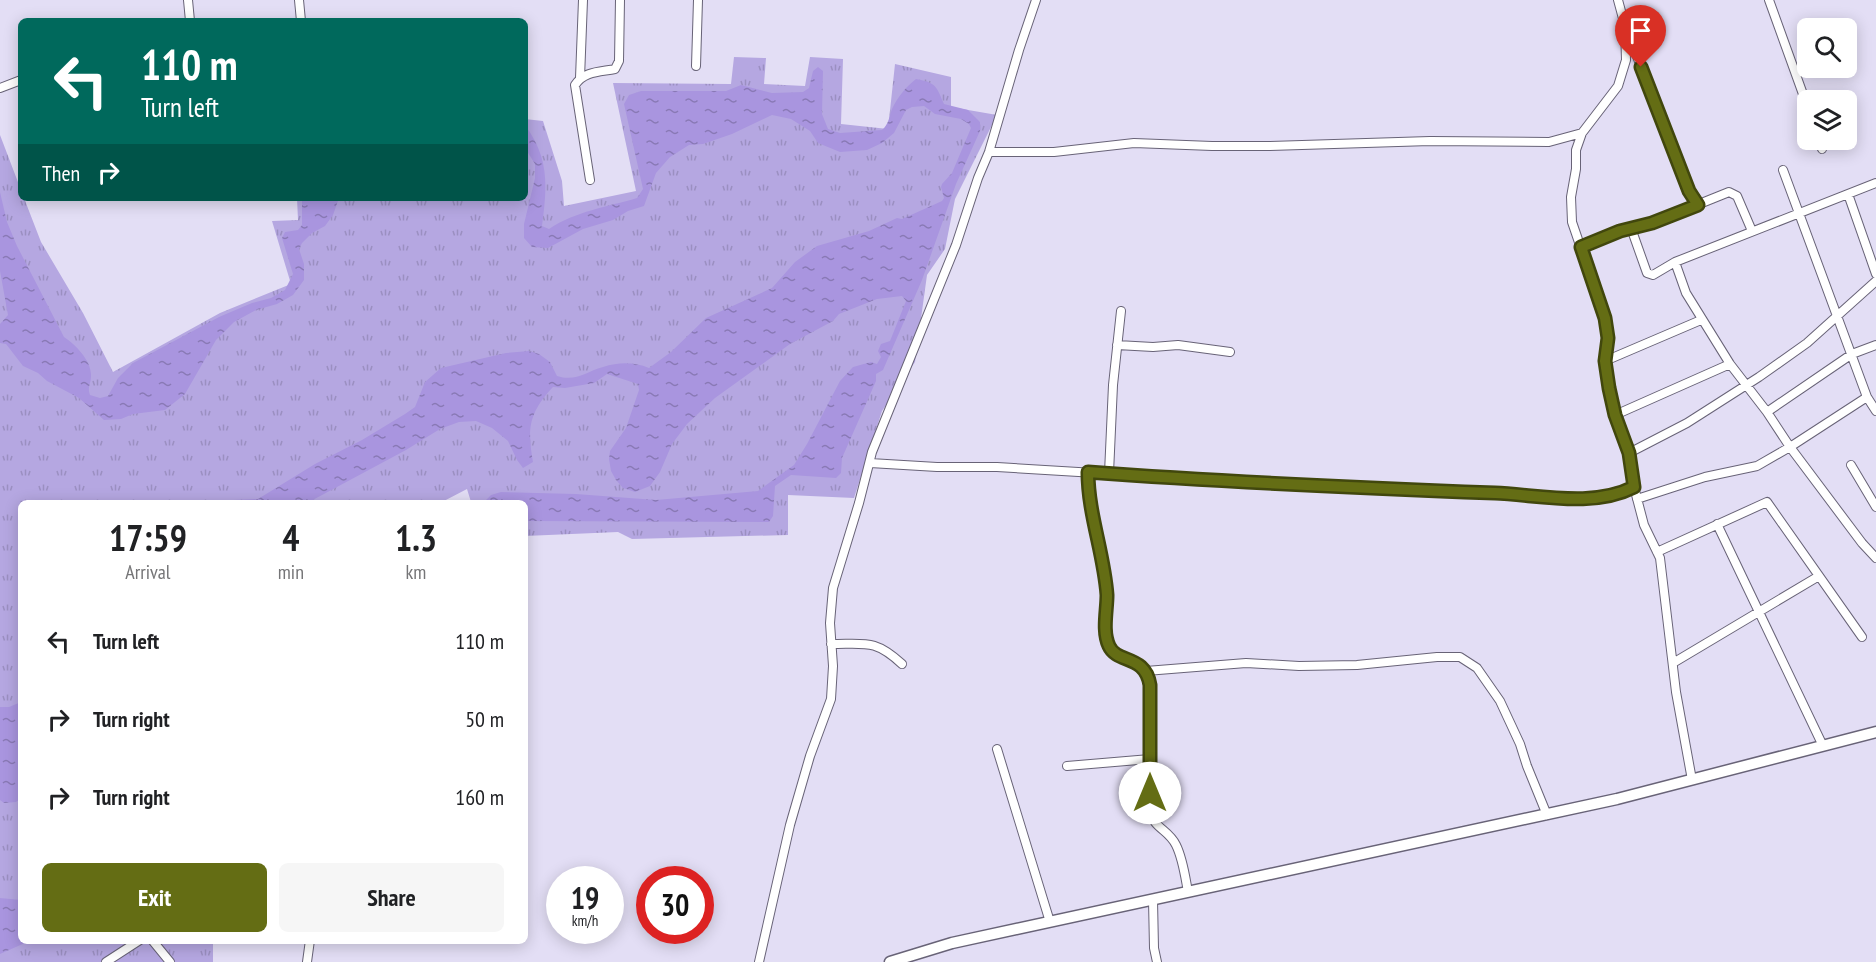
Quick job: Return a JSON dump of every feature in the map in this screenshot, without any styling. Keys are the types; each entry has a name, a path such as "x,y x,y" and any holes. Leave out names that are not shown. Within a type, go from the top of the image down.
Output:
{"street":[{"path":"188,0 190,18"},
{"path":"299,0 301,18"},
{"path":"580,78 583,0"},
{"path":"590,180 575,85 580,78 586,75 615,69 618,66 620,0"},
{"path":"696,66 698,0"},
{"path":"759,962 790,825 810,756 831,699 830,623 833,588 870,463 956,245 989,152 1036,0"},
{"path":"1617,0 1689,191 1698,205"},
{"path":"1769,0 1802,90"},
{"path":"1625,26 1626,60 1618,86 1582,133 1576,150 1571,198 1572,222 1605,318 1608,338 1605,361 1615,415 1629,453 1634,487 1644,525 1660,558 1676,692 1692,780"},
{"path":"0,88 18,81"},
{"path":"989,152 1054,152 1134,143 1212,147 1430,141 1549,142 1582,133"},
{"path":"1783,170 1867,397 1876,411"},
{"path":"1631,228 1647,273 1653,275 1675,262 1876,183"},
{"path":"1581,247 1631,228 1652,223 1729,192 1737,196 1752,231"},
{"path":"1848,194 1876,274"},
{"path":"1675,262 1686,293 1730,364 1862,543 1876,558"},
{"path":"1629,453 1687,423 1806,343 1876,280"},
{"path":"1109,473 1121,311"},
{"path":"1605,361 1701,320"},
{"path":"1117,345 1153,347 1179,345 1230,352"},
{"path":"1767,412 1852,354 1876,345"},
{"path":"1615,415 1730,364"},
{"path":"1637,499 1705,477 1757,466 1867,397"},
{"path":"870,463 937,467 997,466 1195,480 1317,484 1557,498 1608,496 1634,487"},
{"path":"1851,465 1876,507"},
{"path":"1088,472 1093,525 1103,562 1107,595 1106,634 1112,651 1146,671 1246,663 1299,666 1357,665 1394,660 1460,657 1477,668 1500,701 1520,744 1547,815"},
{"path":"1657,552 1767,502 1862,637"},
{"path":"1717,524 1823,746"},
{"path":"1673,663 1819,576"},
{"path":"831,644 874,644 902,664"},
{"path":"1146,671 1150,685 1150,811 1152,818 1160,828 1167,832 1175,844 1181,859 1188,892"},
{"path":"890,962 952,943 1547,815 1876,732"},
{"path":"997,748 1050,922"},
{"path":"1067,766 1150,759"},
{"path":"1153,900 1157,962"},
{"path":"106,962 134,944"},
{"path":"155,944 170,962"},
{"path":"307,962 309,944"}],"green space":[{"path":"734,57 766,58 764,84 805,86 810,57 843,59 841,124 888,129 895,64 951,77 951,107 997,115 955,199 945,249 927,275 915,362 882,411 854,498 788,495 788,535 632,539 618,532 528,536 528,500 470,500 467,489 446,500 18,500 18,944 213,944 213,962 0,962 0,135 18,182 18,201 25,201 41,242 83,313 113,372 220,313 291,284 272,221 298,220 297,201 528,201 528,119 543,121 562,181 564,206 636,191 613,83 731,84"}],"water":[{"path":"818,67 823,71 822,114 828,129 840,133 882,130 897,100 916,79 935,86 944,104 968,110 980,122 980,131 956,184 922,280 883,370 876,374 876,381 842,458 841,473 836,478 791,475 775,486 773,516 769,522 528,521 528,500 486,500 491,495 501,492 576,494 656,500 758,491 794,465 840,381 853,367 871,362 877,364 881,357 878,351 881,344 890,341 906,301 902,296 877,299 839,314 833,321 790,344 715,398 687,424 672,444 660,472 650,486 635,492 623,488 616,480 611,471 609,459 610,451 626,428 639,390 638,384 607,374 594,383 565,388 553,387 535,413 530,430 533,462 523,468 508,441 492,428 476,421 459,422 440,429 313,500 233,500 258,499 405,414 415,407 425,382 441,368 506,353 529,351 539,354 550,362 557,376 564,378 575,377 615,364 632,364 649,368 671,352 706,318 772,288 795,262 817,246 869,231 942,201 944,198 942,184 952,173 971,128 961,119 935,114 924,106 912,107 906,110 894,133 882,143 867,150 840,152 818,143 810,131 791,119 772,115 732,134 703,144 689,145 670,157 656,173 644,206 628,211 613,220 583,229 548,248 532,247 524,238 524,224 535,178 535,164 528,153 528,130 543,162 545,199 542,226 549,229 581,214 637,198 643,189 624,104 629,95 641,91 726,91 741,85 772,93 803,92 809,88 813,71"},
{"path":"0,192 7,222 17,246 64,337 78,348 89,365 91,370 90,395 100,398 108,396 118,378 133,363 219,317 252,303 271,298 285,290 293,274 282,238 285,232 298,230 302,225 302,201 338,201 333,215 325,226 312,233 299,249 304,264 304,280 293,295 234,322 216,340 185,394 165,410 104,420 79,398 23,366 6,344 0,343 0,324 8,315 0,271"},
{"path":"18,703 18,800 4,803 0,800 0,707 9,707"},
{"path":"0,898 18,900 18,944 23,944 0,954"}],"route":[{"path":"1150,793 1149,675 1142,667 1112,651 1109,646 1106,634 1107,595 1101,552 1093,525 1088,472 1195,480 1497,493 1557,498 1594,498 1634,487 1629,453 1615,415 1609,388 1605,361 1608,338 1605,318 1581,247 1620,231 1652,223 1698,205 1689,191 1641,67"}]}
